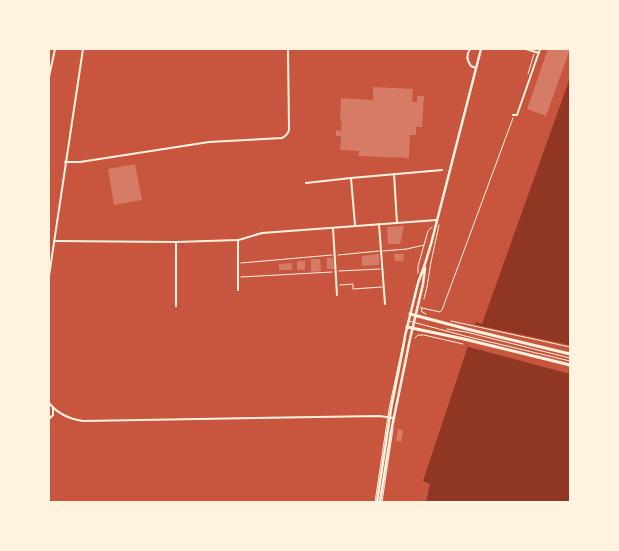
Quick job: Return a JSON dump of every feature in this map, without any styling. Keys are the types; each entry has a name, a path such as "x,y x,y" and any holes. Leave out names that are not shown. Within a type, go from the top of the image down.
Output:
{"main road":[{"path":"379,502 387,417 404,336 437,221 481,49"},
{"path":"379,502 390,432 423,284 425,264"},
{"path":"410,314 466,331 570,356"},
{"path":"407,327 465,337 570,363"}],"street":[{"path":"49,77 54,49"},
{"path":"49,276 83,49"},
{"path":"66,162 80,162 209,142 285,137 289,130 288,49"},
{"path":"526,49 539,53"},
{"path":"514,115 517,115 540,49"},
{"path":"468,50 468,62 476,68"},
{"path":"306,183 442,170"},
{"path":"394,174 397,222"},
{"path":"351,178 355,226"},
{"path":"54,241 176,242 238,240 262,233 397,222 437,221"},
{"path":"379,224 385,304"},
{"path":"333,228 337,295"},
{"path":"238,240 238,290"},
{"path":"176,242 176,306"},
{"path":"49,403 53,408 69,418 83,420 394,418"},
{"path":"49,419 53,415 53,408"}],"lane":[{"path":"408,320 441,328 466,331"},
{"path":"441,328 465,337"}],"path":[{"path":"528,74 535,52"},
{"path":"428,314 422,312 421,308 441,312 514,115"},
{"path":"418,273 418,266 428,231 437,221 440,227 423,300"},
{"path":"238,277 382,269"},
{"path":"337,285 353,284 353,289 384,287"},
{"path":"468,325 570,347"},
{"path":"415,338 418,335 423,335 463,344"}],"shaded area":[{"path":"570,78 570,502 426,502 430,484 423,481 476,322 482,324"}],"pier":[{"path":"472,324 570,345 570,374 465,346"}],"building":[{"path":"548,49 570,49 546,116 527,109"},
{"path":"373,87 413,89 412,102 417,102 417,96 424,96 422,127 416,127 416,135 410,135 409,158 358,156 359,151 340,150 341,136 336,136 336,130 341,131 341,98 373,100"},
{"path":"135,164 142,200 114,205 108,169"},
{"path":"404,226 400,244 388,244 387,227"},
{"path":"379,254 379,265 362,266 362,256"},
{"path":"394,254 404,254 403,261 395,261"},
{"path":"327,258 333,258 334,269 327,269"},
{"path":"311,259 320,259 321,271 311,272"},
{"path":"297,261 305,261 305,270 297,270"},
{"path":"292,263 292,270 279,270 279,264"},
{"path":"398,429 403,430 401,442 396,441"}]}
